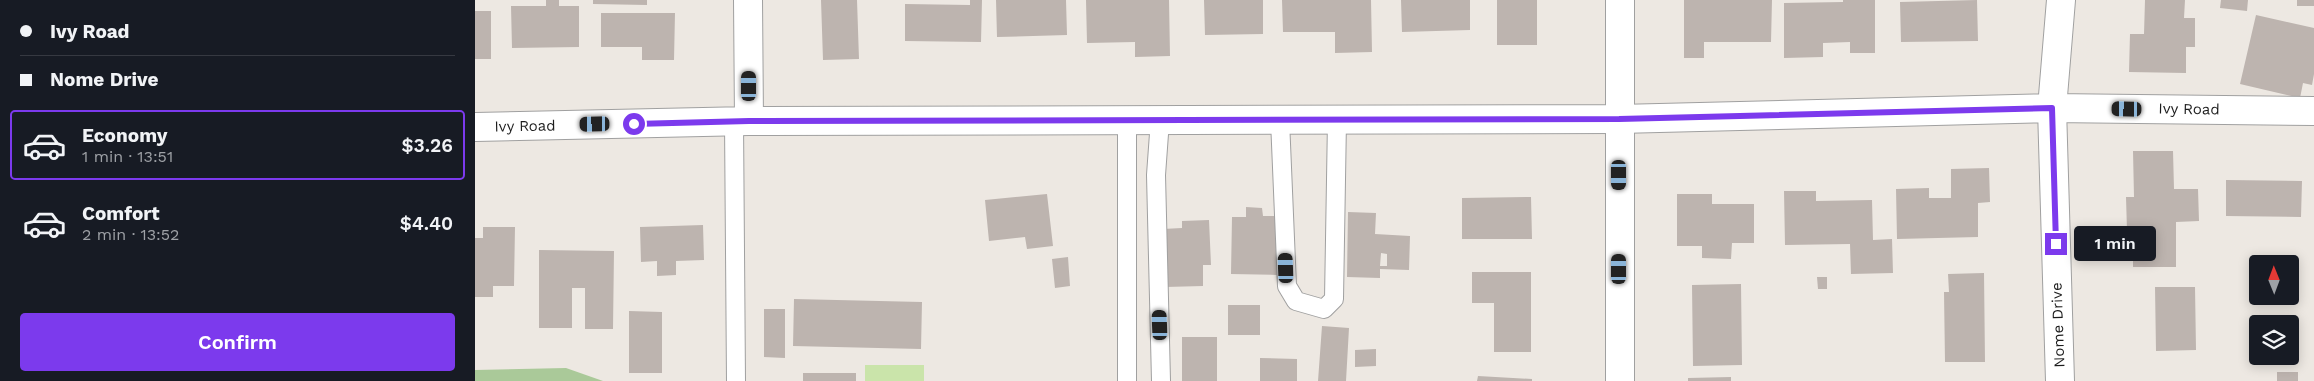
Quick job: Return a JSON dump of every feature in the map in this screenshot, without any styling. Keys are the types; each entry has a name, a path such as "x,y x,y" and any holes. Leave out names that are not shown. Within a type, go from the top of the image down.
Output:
{"street":[{"path":"741,121 748,0"},
{"path":"1620,0 1620,381"},
{"name":"Nome Drive","path":"2060,381 2052,108 2061,0"},
{"name":"Ivy Road","path":"475,127 741,121 1619,119 2052,108 2314,111"}],"lane":[{"path":"1127,120 1127,381"},
{"path":"1160,120 1156,175 1161,381"},
{"path":"1279,120 1287,286 1296,301 1324,308 1334,299 1337,120"},
{"path":"737,381 741,121"}],"green space":[{"path":"865,365 924,365 924,381 865,381"},
{"path":"566,368 603,381 475,381 475,370"}],"building":[{"path":"546,0 559,0 559,6 579,6 579,47 512,48 511,6 546,6"},
{"path":"593,0 647,0 647,5 593,4"},
{"path":"821,0 857,0 859,59 823,60"},
{"path":"970,0 982,0 981,42 905,41 905,4 970,5"},
{"path":"996,0 1066,0 1067,35 997,37"},
{"path":"1086,0 1169,0 1170,56 1135,57 1135,42 1087,43"},
{"path":"1204,0 1263,0 1263,34 1205,35"},
{"path":"1282,0 1371,0 1372,52 1335,53 1335,32 1283,32"},
{"path":"1401,0 1470,0 1470,30 1402,32"},
{"path":"1497,0 1537,0 1537,45 1497,45"},
{"path":"1684,0 1772,0 1771,42 1704,42 1704,58 1684,58"},
{"path":"1843,0 1875,0 1875,53 1850,53 1850,42 1823,43 1823,57 1784,58 1784,3 1843,2"},
{"path":"1977,0 1978,41 1901,42 1900,2"},
{"path":"2145,0 2185,0 2184,18 2195,18 2195,47 2186,47 2186,73 2129,72 2130,34 2144,34"},
{"path":"2221,0 2248,0 2247,11 2220,8"},
{"path":"2297,0 2314,0 2314,6 2297,6"},
{"path":"475,11 491,11 491,59 475,59"},
{"path":"601,13 675,13 674,60 642,60 642,47 601,47"},
{"path":"2256,15 2314,28 2314,74 2312,85 2303,83 2300,98 2240,84"},
{"path":"2133,151 2173,151 2174,189 2198,189 2199,221 2176,222 2176,267 2133,267 2133,231 2127,231 2126,197 2134,197"},
{"path":"1989,168 1990,202 1978,203 1978,237 1897,239 1896,189 1929,188 1929,198 1951,198 1951,169"},
{"path":"2226,180 2302,181 2301,217 2226,216"},
{"path":"1784,191 1816,191 1816,201 1872,200 1873,240 1892,239 1893,273 1851,274 1850,244 1785,245"},
{"path":"1047,194 1053,246 1027,249 1025,237 989,241 985,200"},
{"path":"1677,194 1712,194 1712,204 1754,204 1754,243 1732,243 1731,259 1702,258 1702,246 1677,246"},
{"path":"1531,197 1532,239 1462,239 1462,198"},
{"path":"1246,207 1262,208 1263,216 1279,216 1278,275 1231,274 1232,217 1246,217"},
{"path":"1348,212 1376,213 1375,234 1410,236 1409,270 1380,269 1380,278 1347,277","holes":["1381,253 1387,254 1387,266 1380,266"]},
{"path":"1209,220 1211,265 1203,265 1203,286 1165,287 1163,229 1182,228 1182,221"},
{"path":"703,225 704,260 676,261 676,275 657,276 657,261 641,262 640,227"},
{"path":"483,227 515,227 514,286 493,286 493,297 475,297 475,238 483,238"},
{"path":"539,250 614,251 613,329 585,329 585,288 572,288 572,328 539,328"},
{"path":"1068,257 1070,286 1055,288 1052,259"},
{"path":"1472,272 1531,272 1531,352 1494,352 1494,303 1472,303"},
{"path":"1984,273 1985,362 1945,362 1944,292 1949,292 1948,274"},
{"path":"1817,277 1827,277 1827,289 1818,289"},
{"path":"1741,284 1742,365 1693,366 1692,285"},
{"path":"2155,287 2195,287 2196,350 2156,351"},
{"path":"794,299 922,302 921,349 793,346"},
{"path":"1228,305 1260,305 1260,335 1228,335"},
{"path":"764,309 785,309 785,358 764,357"},
{"path":"629,311 662,312 662,373 629,373"},
{"path":"1322,326 1349,328 1346,381 1318,381"},
{"path":"1182,337 1217,337 1217,381 1182,381"},
{"path":"1376,349 1376,366 1355,367 1355,350"},
{"path":"1260,358 1297,359 1297,381 1260,381"},
{"path":"2277,372 2298,372 2298,381 2277,381"},
{"path":"803,373 856,373 856,381 803,381"},
{"path":"1478,376 1532,379 1532,381 1477,381"},
{"path":"1731,377 1731,381 1688,381 1688,378"}],"route":[{"path":"634,124 749,121 1619,119 2052,108 2056,244"}]}
